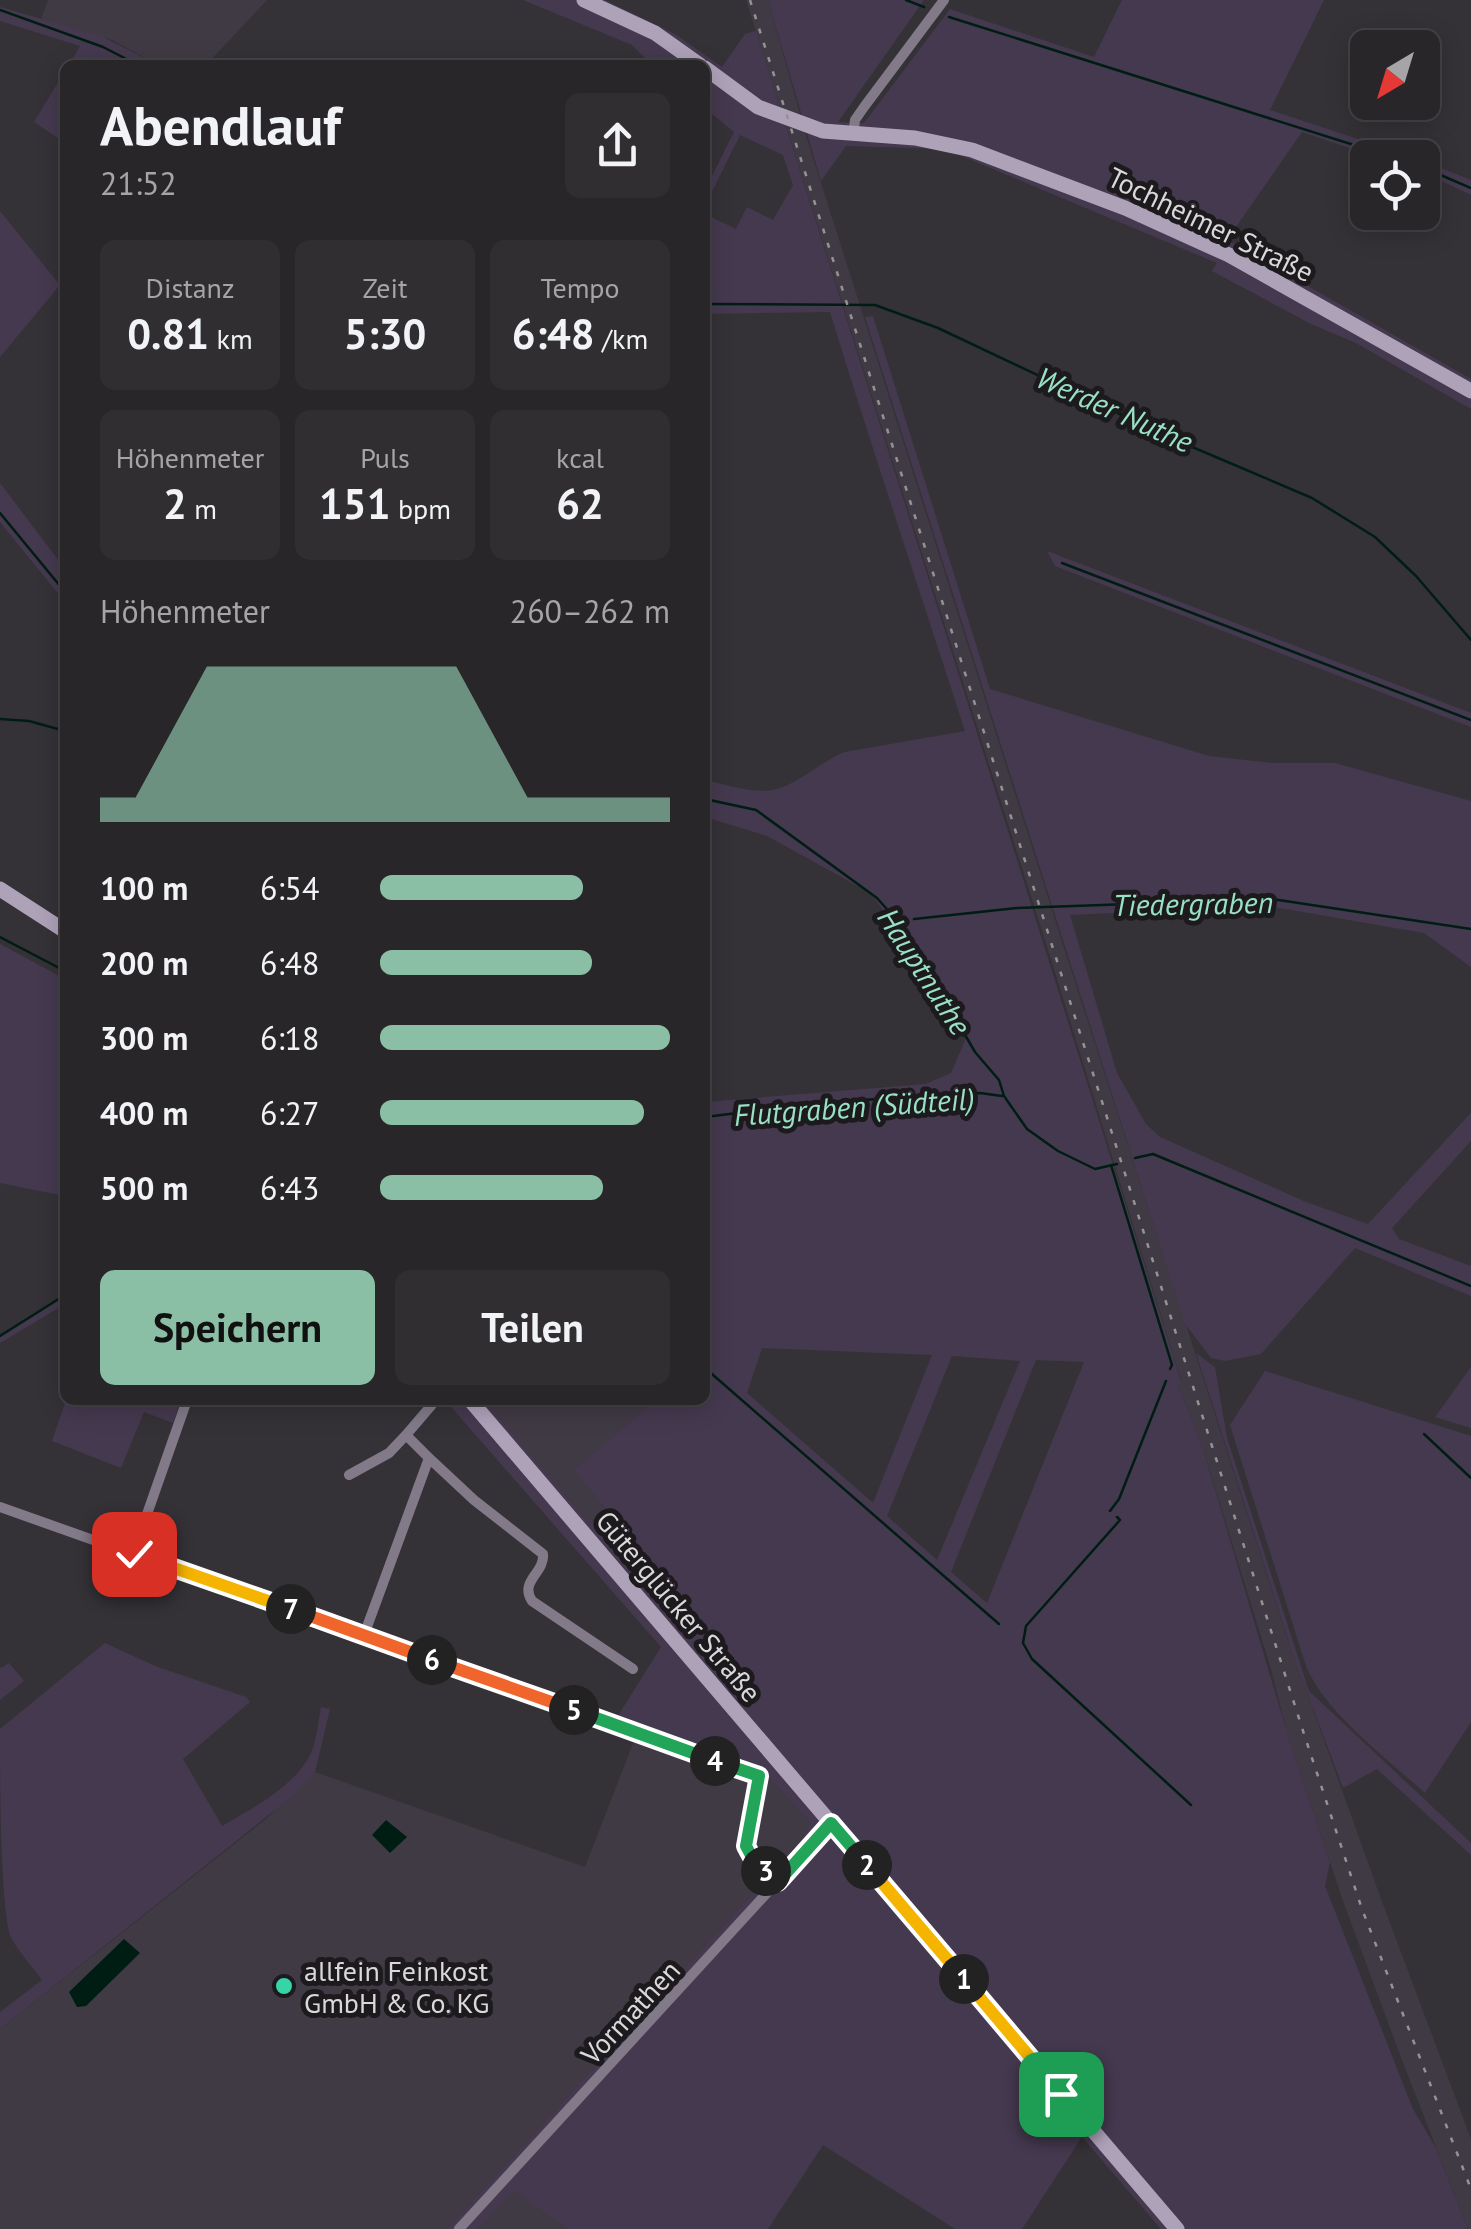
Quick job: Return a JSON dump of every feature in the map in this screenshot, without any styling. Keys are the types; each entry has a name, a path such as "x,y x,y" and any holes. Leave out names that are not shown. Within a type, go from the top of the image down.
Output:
{"street":[{"name":"Tochheimer Straße","path":"584,0 655,33 693,60"},
{"path":"854,135 855,120 864,106 944,0"},
{"name":"Tochheimer Straße","path":"710,72 767,111 823,131 915,138 962,147 1012,162 1199,240 1471,391"},
{"path":"0,890 60,928"},
{"path":"134,1554 185,1405"},
{"path":"349,1475 390,1453 432,1405"},
{"name":"Güterglücker Straße","path":"474,1405 1177,2229"},
{"path":"406,1435 474,1500 542,1554 542,1564 528,1584 532,1601 633,1670"},
{"path":"364,1635 428,1458"},
{"path":"0,1507 759,1776 746,1846 753,1859 778,1882"},
{"name":"Vormathen","path":"460,2229 831,1823"}],"shaded area":[{"path":"48,0 267,0 211,60 149,60 112,40 41,19"},
{"path":"523,0 605,0 675,34 722,67 745,34 756,31 1330,1862 1325,1886 1413,2109 1436,2148 1468,2229 1161,2229 1082,2137 1022,2229 955,2229 823,2145 768,2229 568,2229 514,2191 478,2229 447,2229 804,1837 809,1822 764,1772 616,1719 661,1647 449,1405 488,1405 590,1524 607,1510 574,1470 649,1405 710,1405 710,1102 926,1084 951,1073 966,1038 867,891 767,836 710,819 710,781 744,789 774,790 845,752 965,731 830,312 710,314 710,216 736,229 747,207 773,220 793,185 783,155 740,135 710,196 710,180 734,132 710,112 710,60 647,60 632,45","holes":["762,1348 932,1355 873,1503 747,1393","952,1356 1020,1361 937,1560 887,1516","1036,1360 1084,1362 987,1603 951,1572"]},
{"path":"746,0 768,0 807,139 1286,1634 1471,2139 1471,2229 1343,1901 1286,1729 1271,1669 1201,1442 1178,1385 1182,1383 1050,956"},
{"path":"768,0 924,0 838,122 864,123 950,9 1094,57 1122,0 1324,0 1270,110 1361,140 1350,140 1350,148 1302,132 1227,240 1471,379 1471,409 1356,343 1311,324 1212,271 1217,263 945,149 846,146 821,181"},
{"path":"0,7 101,36 148,60 72,60 80,46 0,21"},
{"path":"60,79 60,140 34,122"},
{"path":"1440,168 1471,180 1471,195 1440,180"},
{"path":"0,211 60,285 0,357"},
{"path":"873,316 990,689 1209,756 1273,763 1335,763 1471,801 1471,967 1424,933 1268,906 1070,915 1117,1073 1146,1124 1160,1137 1306,1202 1368,1224 1471,1113 1471,1141 1392,1228 1399,1239 1471,1266 1471,1296 1355,1248 1261,1354 1225,1361 1211,1358 1185,1324 865,317"},
{"path":"0,483 60,562 60,596 0,522"},
{"path":"1047,551 1471,713 1471,727 1055,566"},
{"path":"0,944 60,976 60,1195 0,1183"},
{"path":"60,1299 60,1307 0,1343 0,1335"},
{"path":"1196,1353 1215,1367 1227,1438 1309,1691 1471,1843 1471,1855 1377,1769 1343,1788 1294,1658"},
{"path":"1471,1367 1471,1428 1435,1417"},
{"path":"1265,1371 1471,1436 1471,1722 1425,1793 1342,1718 1306,1666 1230,1425"},
{"path":"64,1405 179,1405 173,1423 144,1412 121,1468 52,1441"},
{"path":"488,1405 649,1405 575,1470 607,1510 590,1525"},
{"path":"105,1643 155,1666 246,1697 250,1702 183,1759 222,1826 271,1796 303,1767 314,1744 321,1707 330,1709 315,1772 294,1795 0,2029 0,2012 42,1980 10,1935 1,1835 0,1729"},
{"path":"9,1663 24,1681 0,1700 0,1667"},
{"path":"639,1728 764,1772 809,1822 804,1837 447,2229 0,2229 0,2029 266,1819 315,1772 585,1867"},
{"path":"386,1820 407,1837 390,1853 372,1835"},
{"path":"124,1939 140,1953 86,2006 77,2007 69,1992"},
{"path":"514,2190 568,2229 478,2229"}],"waterway":[{"path":"906,0 924,7"},
{"name":"Werder Nuthe","path":"0,10 128,60"},
{"path":"949,17 1350,144"},
{"path":"1440,175 1471,188"},
{"name":"Werder Nuthe","path":"710,304 875,305 938,328 1164,435 1312,498 1375,537 1416,576 1471,640"},
{"path":"0,513 60,586"},
{"path":"1062,563 1471,720"},
{"path":"0,719 29,721 60,730"},
{"name":"Hauptnuthe","path":"710,800 756,810 877,898 901,925 975,1052 999,1080 1004,1096 1027,1129 1058,1151 1095,1169 1117,1164"},
{"name":"Tiedergraben","path":"914,919 1017,908 1272,899 1471,929"},
{"path":"0,937 60,968"},
{"name":"Flutgraben (Südteil)","path":"710,1116 828,1102 980,1093 1002,1096"},
{"name":"Hauptnuthe","path":"1135,1158 1153,1154 1471,1286"},
{"path":"1111,1165 1172,1365 1170,1369"},
{"name":"Flutgraben (Südteil)","path":"0,1336 60,1298"},
{"path":"710,1372 999,1624"},
{"path":"1110,1511 1119,1499 1166,1381"},
{"path":"1424,1434 1471,1478"},
{"path":"1117,1517 1120,1520 1026,1626 1023,1643 1032,1659 1191,1805"}],"railway":[{"path":"750,0 1304,1734 1362,1909 1471,2189"}],"place":[{"name":"allfein Feinkost GmbH & Co. KG","path":"284,1986"}],"route":[{"path":"134,1554 759,1776 746,1846 753,1859 778,1882 831,1823 1061,2094"}]}
